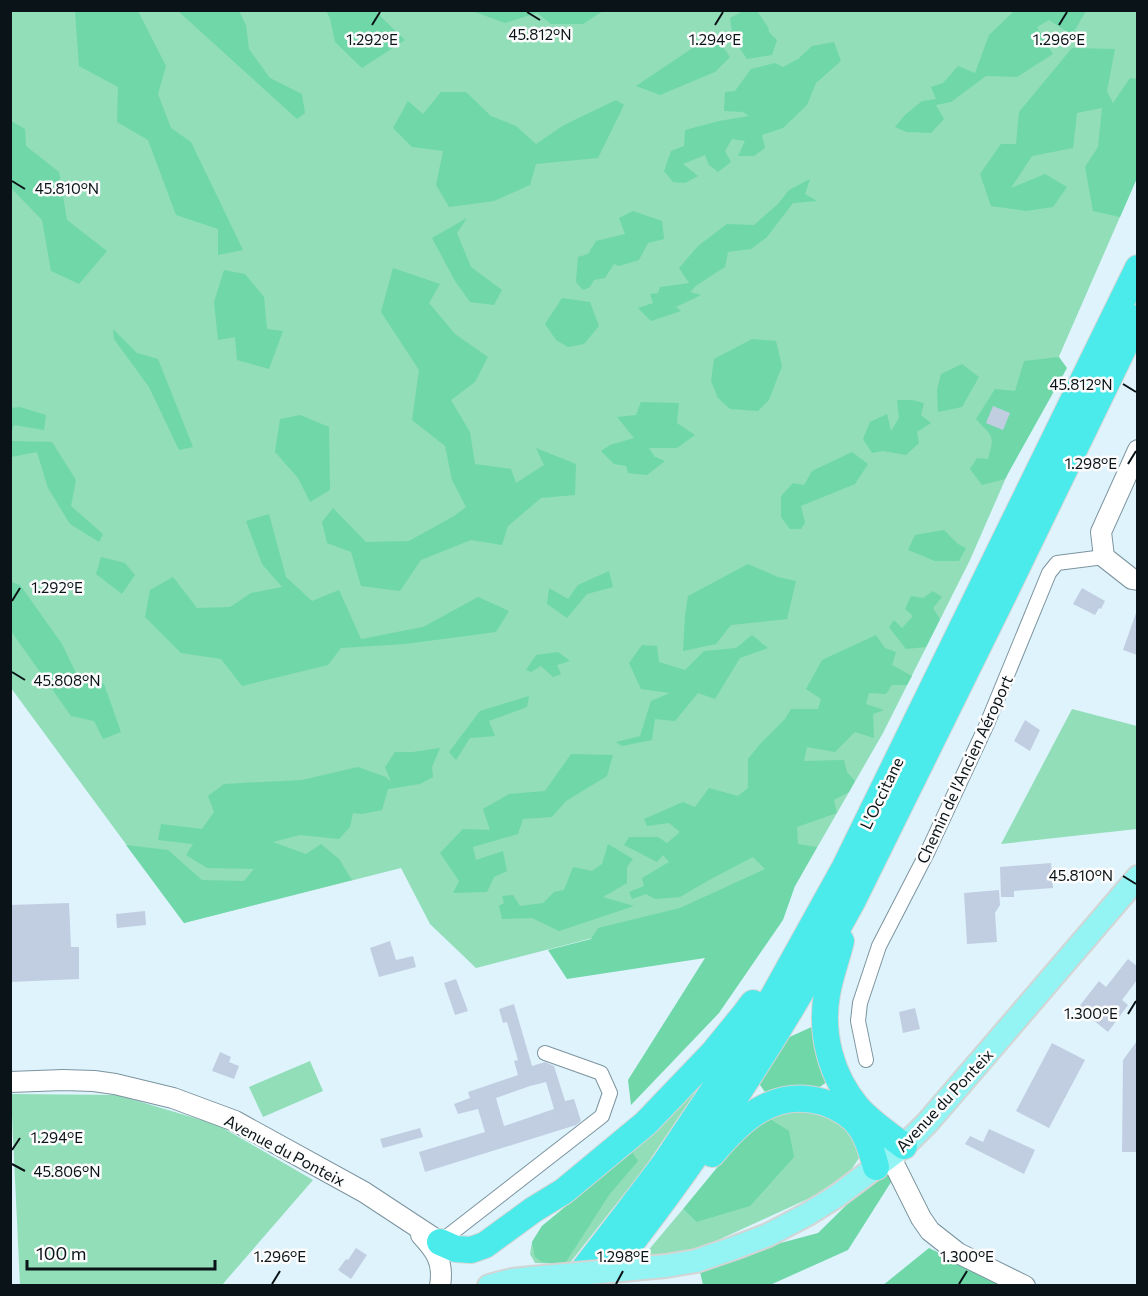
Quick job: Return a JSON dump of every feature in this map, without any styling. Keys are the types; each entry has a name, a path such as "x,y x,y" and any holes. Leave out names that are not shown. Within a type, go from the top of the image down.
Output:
{"highway":[{"name":"L'Occitane","path":"571,1286 625,1216 701,1110 774,995 845,867 1137,268"},
{"name":"L'Occitane","path":"597,1286 661,1204 781,1026 852,900 1010,582 1137,318"},
{"path":"852,900 827,993 824,1017 828,1049 835,1072 890,1156"},
{"path":"440,1242 456,1249 471,1250 485,1245 573,1184 646,1123 713,1053 744,1015 786,954 804,940"},
{"path":"661,1204 682,1190 726,1138 747,1118 760,1109 786,1100 811,1099 840,1109 854,1119 870,1143 890,1156"}],"main road":[{"name":"Avenue du Ponteix","path":"508,1282 666,1266 710,1257 768,1234 837,1196 890,1156 928,1122 1137,877"}],"street":[{"path":"1137,450 1101,532 1104,557 1132,579 1137,580"},
{"name":"Chemin de l'Ancien Aéroport","path":"866,1060 858,1021 860,1003 879,946 928,851 987,724 1049,573 1056,563 1104,557"},
{"path":"440,1242 602,1116 610,1094 601,1073 545,1053"},
{"name":"Avenue du Ponteix","path":"10,1082 63,1080 115,1084 173,1098 236,1121 364,1192 440,1242"},
{"path":"890,1156 921,1218 930,1231 958,1253 1024,1286"},
{"path":"407,1219 433,1247 441,1263 440,1286"}],"green space":[{"path":"745,10 757,11 769,32 777,40 772,55 747,59 733,38 730,18"},
{"path":"10,11 1137,11 1137,178 970,560 883,733 795,886 476,968 430,924 401,868 184,923 11,688"},
{"path":"75,11 138,11 166,66 158,94 171,128 191,142 243,250 218,255 218,229 176,215 148,140 117,122 118,87 79,66"},
{"path":"178,11 239,11 246,25 249,49 270,78 302,94 305,113 297,119"},
{"path":"326,11 375,11 405,40 362,68 335,42 330,18"},
{"path":"472,11 603,11 583,24 551,24 537,13 505,23"},
{"path":"1014,11 1086,11 1072,35 1049,20 1037,27 1053,54 1017,77 986,76 951,102 936,105 944,119 931,133 907,132 895,127 922,101 936,99 931,87 943,83 958,66 975,73 989,35"},
{"path":"713,32 730,57 715,72 660,95 636,86 691,49"},
{"path":"834,42 841,61 816,83 807,105 783,128 762,135 765,148 754,156 738,156 745,141 732,139 725,151 731,162 718,172 709,165 705,155 683,164 698,176 685,183 673,182 664,171 671,151 684,146 685,130 749,116 743,112 724,111 725,92 735,91 751,69 775,63 783,67 798,59 812,46"},
{"path":"1072,48 1115,49 1107,91 1113,103 1130,78 1137,79 1137,178 1120,217 1093,211 1085,167 1098,147 1102,108 1077,113 1073,148 1032,156 1011,188 1045,174 1067,187 1053,207 1026,211 991,206 980,174 1001,144 1016,144 1019,112"},
{"path":"441,92 466,92 491,116 516,126 536,144 564,125 616,100 624,105 598,158 536,164 530,185 494,201 449,207 436,185 443,151 412,147 393,128 408,101 423,114"},
{"path":"11,121 25,129 26,146 59,172 67,220 107,251 79,284 51,271 42,220 11,188"},
{"path":"810,179 805,194 817,201 793,203 767,237 751,249 728,252 725,267 690,292 701,295 676,307 681,311 651,321 638,308 653,303 650,294 658,293 660,287 689,283 679,268 698,246 727,224 754,225 778,204 789,190"},
{"path":"633,211 662,221 664,239 648,243 639,260 619,266 614,264 605,278 594,280 590,287 583,290 576,282 578,257 588,254 596,241 625,234 619,218"},
{"path":"467,218 457,233 471,267 502,290 494,305 470,302 455,281 432,238"},
{"path":"393,268 440,284 429,303 455,334 488,357 475,382 451,400 470,432 475,464 511,469 516,483 544,465 536,448 576,464 575,495 541,498 508,526 502,545 471,540 421,560 400,591 361,586 351,552 327,543 322,522 333,508 366,542 409,541 466,507 452,480 445,446 412,420 419,370 381,312"},
{"path":"224,270 245,274 264,297 267,329 283,331 269,369 237,360 235,337 218,340 214,302"},
{"path":"562,298 590,302 599,326 584,344 568,347 556,340 545,324"},
{"path":"113,329 137,353 158,359 193,447 179,450 149,387 114,339"},
{"path":"752,339 776,341 782,366 769,400 758,411 730,409 718,398 711,381 714,359"},
{"path":"1059,357 1067,368 1005,479 982,485 970,469 977,458 988,459 992,440 989,433 976,419 995,389 1015,391 1024,361"},
{"path":"962,364 979,377 962,407 938,412 937,390 941,374"},
{"path":"897,400 924,403 921,415 931,423 917,432 919,443 906,455 883,451 872,453 863,439 870,422 887,414 891,431 899,418"},
{"path":"641,402 679,403 677,423 695,435 677,448 649,448 655,457 665,461 647,475 628,473 626,466 614,464 601,451 610,445 634,438 617,417 636,415"},
{"path":"20,407 46,415 44,430 14,425 11,434 11,408"},
{"path":"300,415 329,427 330,490 310,502 298,478 275,452 280,419"},
{"path":"11,441 52,442 76,480 71,506 103,534 99,542 70,524 48,488 37,452 11,457"},
{"path":"852,452 868,464 855,484 801,506 805,523 801,529 790,529 781,517 781,496 793,483 804,485 812,471"},
{"path":"269,514 286,577 312,601 339,590 361,639 423,627 478,597 509,611 496,632 405,644 341,648 328,665 242,686 221,659 181,653 145,617 150,590 173,577 197,608 230,607 251,593 282,587 262,564 246,521"},
{"path":"944,530 958,544 966,548 959,561 935,561 908,550 915,535"},
{"path":"101,557 125,563 135,575 122,594 96,574"},
{"path":"748,564 778,577 796,581 787,619 731,625 716,644 683,651 688,596"},
{"path":"609,571 613,587 587,594 567,618 547,604 549,588 568,599 578,585"},
{"path":"11,582 20,585 62,644 76,673 104,684 121,732 103,739 94,721 71,716 11,631"},
{"path":"933,591 942,597 933,608 940,619 926,647 906,649 889,627 894,620 902,628 913,616 905,609 911,596 923,598"},
{"path":"752,635 768,648 740,658 715,699 698,693 675,721 655,719 652,740 622,746 616,742 640,736 651,701 670,693 641,689 629,663 642,645 657,646 659,662 685,670 704,651 736,648"},
{"path":"876,635 885,648 896,652 892,665 912,676 907,685 892,685 886,694 869,693 866,704 884,710 873,714 874,738 855,732 835,752 807,747 804,761 844,760 847,772 855,781 849,792 834,800 837,813 797,827 798,844 817,847 795,886 783,920 719,1013 631,1105 628,1080 705,958 567,979 548,950 591,939 598,928 680,908 765,869 753,857 680,897 655,899 646,894 632,899 629,892 644,886 642,878 669,862 663,855 657,862 624,845 629,837 658,837 667,843 680,832 669,823 647,826 644,819 683,802 695,807 709,788 738,796 748,788 748,759 785,719 791,709 818,709 821,699 806,689 822,660"},
{"path":"558,652 570,661 557,665 561,674 553,677 541,666 531,672 526,670 536,655"},
{"path":"529,696 527,707 489,721 495,736 470,738 456,760 449,752 480,711"},
{"path":"1072,709 1137,726 1137,829 1001,844"},
{"path":"440,748 432,767 433,777 420,784 388,789 382,810 362,814 353,813 350,827 339,839 300,835 273,842 306,854 321,844 339,859 352,880 184,923 126,845 168,850 202,880 244,881 254,869 207,868 186,855 193,844 158,840 161,824 202,829 214,812 208,796 224,784 302,780 358,767 386,777 391,782 385,767 395,752"},
{"path":"571,754 613,755 607,776 566,801 552,817 523,819 518,834 473,847 476,860 503,851 507,871 494,877 487,892 453,893 459,881 440,853 463,829 490,830 483,809 509,794 545,791"},
{"path":"608,844 633,859 627,867 627,883 603,897 634,906 559,931 532,918 502,919 499,906 504,903 502,896 513,895 520,906 543,903 554,892 564,890 573,867 592,871 602,864"},
{"path":"816,1025 831,1079 814,1091 769,1098 758,1082 785,1039"},
{"path":"726,1047 643,1170 569,1264 535,1263 530,1254 532,1242 542,1226 632,1152"},
{"path":"310,1061 323,1091 263,1117 249,1087"},
{"path":"11,1094 118,1095 218,1125 313,1180 222,1285 20,1285"},
{"path":"792,1104 851,1123 861,1155 849,1173 812,1197 692,1252 641,1259 683,1209 696,1222 767,1117"},
{"path":"767,1117 789,1131 794,1157 750,1206 696,1222 683,1209 752,1125"},
{"path":"632,1152 638,1161 609,1195 564,1265 542,1262 535,1257 532,1242 542,1226"},
{"path":"882,1170 893,1179 848,1250 770,1285 703,1285 700,1272 754,1250 818,1233"},
{"path":"929,1248 1006,1285 882,1286"}],"building":[{"path":"993,406 1010,413 1003,430 986,423"},
{"path":"1082,588 1105,601 1095,615 1073,604"},
{"path":"1137,613 1137,655 1123,650"},
{"path":"1025,720 1040,730 1030,751 1014,741"},
{"path":"1051,863 1053,888 1014,891 1014,897 1001,897 1000,867"},
{"path":"999,890 1000,905 995,913 997,942 967,944 964,893"},
{"path":"69,903 71,947 79,947 79,979 10,982 10,905"},
{"path":"145,911 146,925 117,928 116,914"},
{"path":"390,941 396,960 413,956 416,967 379,977 370,948"},
{"path":"1128,959 1137,966 1137,980 1122,1000 1128,1005 1108,1032 1078,1008 1099,981 1106,987"},
{"path":"456,979 468,1011 455,1015 444,983"},
{"path":"514,1004 532,1066 545,1062 554,1066 565,1101 574,1099 581,1121 576,1125 425,1172 419,1152 485,1132 478,1109 458,1114 454,1104 470,1098 468,1092 518,1075 514,1061 518,1060 507,1022 503,1023 499,1009","holes":["546,1082 554,1109 504,1126 496,1098"]},
{"path":"915,1008 920,1029 903,1033 899,1012"},
{"path":"1137,1041 1137,1152 1122,1152 1123,1060"},
{"path":"1052,1043 1085,1060 1049,1128 1016,1111"},
{"path":"220,1052 231,1057 229,1062 239,1066 234,1079 212,1071"},
{"path":"420,1128 423,1137 383,1148 380,1139"},
{"path":"989,1129 1035,1150 1024,1174 965,1144 970,1136 983,1142"},
{"path":"356,1248 367,1255 351,1279 338,1270"}]}
